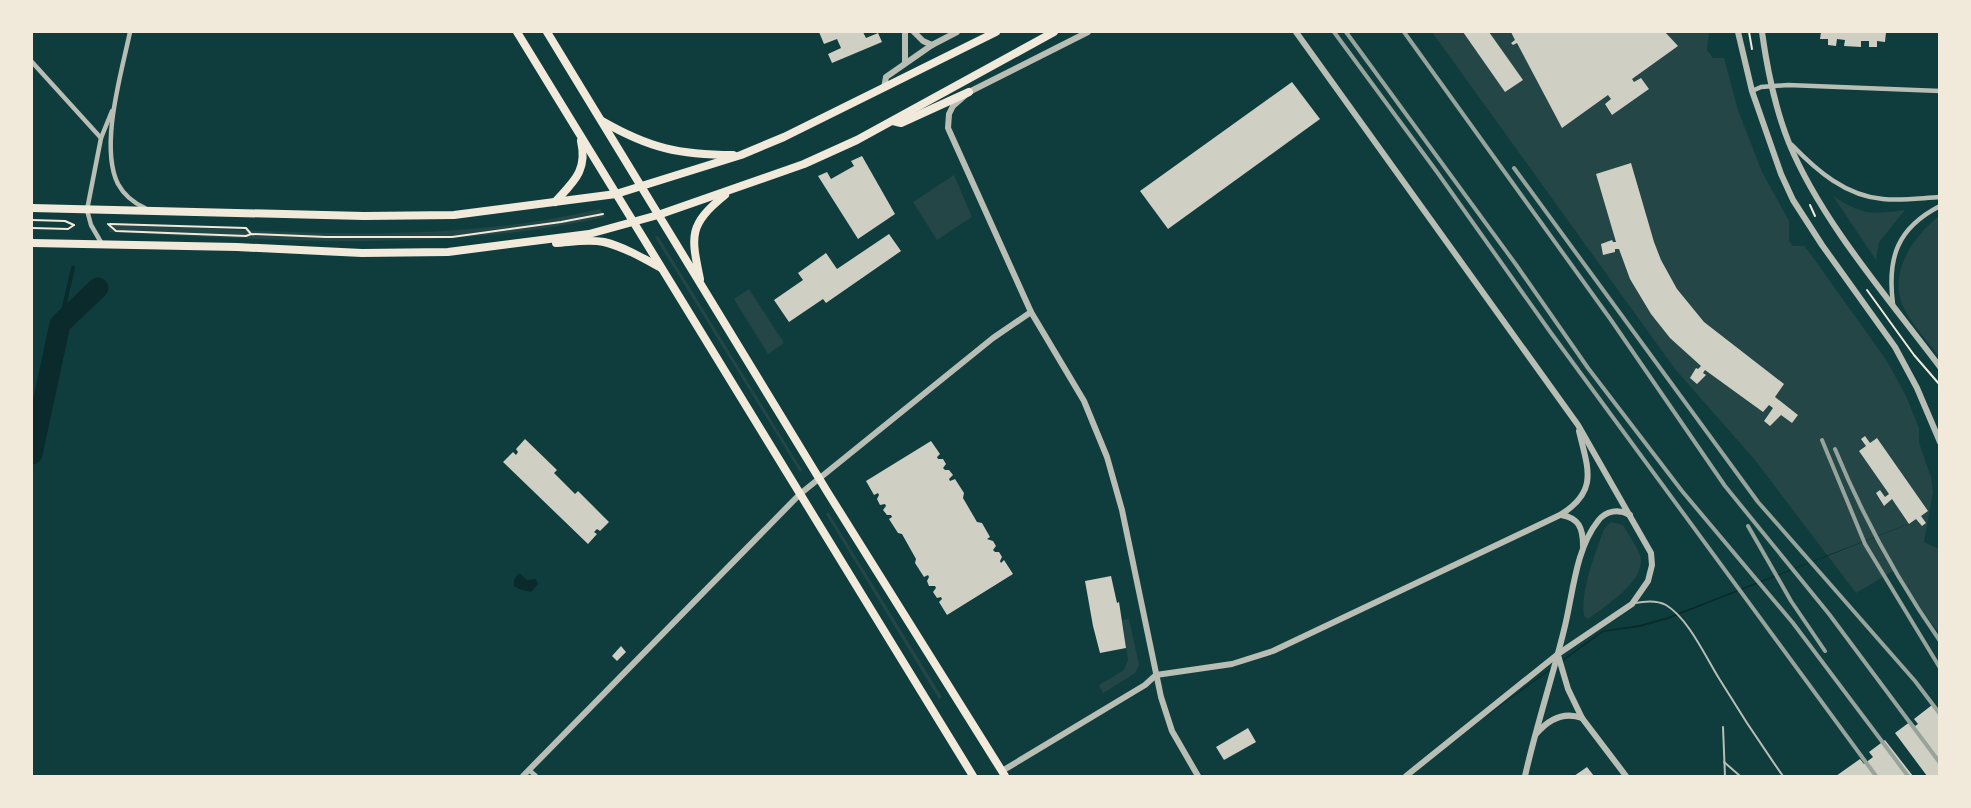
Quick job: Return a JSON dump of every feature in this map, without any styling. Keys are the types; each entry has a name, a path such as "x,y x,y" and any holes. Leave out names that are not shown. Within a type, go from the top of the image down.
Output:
{"main road":[{"path":"518,32 973,777"},
{"path":"547,32 1003,774"},
{"path":"32,208 364,216 454,215 616,194 741,155 784,137 996,32"},
{"path":"32,243 304,249 362,253 448,252 589,234 658,215 804,164 894,121 969,77 1054,32"},
{"path":"894,121 901,123 969,92"},
{"path":"600,120 636,140 675,152 741,155"},
{"path":"555,202 578,176 581,168 583,159 579,134"},
{"path":"702,286 693,243 695,230 708,211 731,191"},
{"path":"543,240 552,243 581,240 604,242 661,268"}],"street":[{"path":"130,32 114,105 112,132 114,173 125,194 143,208 153,212"},
{"path":"905,32 905,63"},
{"path":"914,32 932,45"},
{"path":"884,88 886,77 932,45 957,32"},
{"path":"1088,32 969,92 953,106 949,114 948,128 1031,312 1084,401 1107,458 1122,510 1156,675 1172,731 1198,777"},
{"path":"1296,32 1578,425 1651,553 1652,565 1648,580 1632,604 1558,654 1406,777"},
{"path":"1738,32 1752,91 1773,152 1793,200 1895,347 1917,388 1940,442"},
{"path":"1762,32 1772,86 1789,142 1809,182 1827,212 1940,367"},
{"path":"32,62 101,138"},
{"path":"1752,91 1788,85 1940,91"},
{"path":"102,244 91,225 87,210 101,138 114,105"},
{"path":"1789,142 1810,165 1852,192 1885,200 1940,197"},
{"path":"1893,304 1890,281 1893,256 1899,242 1917,221 1940,206"},
{"path":"523,777 800,494 985,345 1031,312"},
{"path":"1003,774 1144,685 1156,675 1232,664 1273,651 1560,514 1579,501 1586,488 1587,464 1578,425"},
{"path":"1582,550 1599,518 1614,510 1622,511 1630,516"},
{"path":"1526,774 1534,736 1558,654 1582,550 1580,524 1560,514"},
{"path":"1558,654 1568,689 1582,718 1626,777"},
{"path":"1534,736 1556,717 1574,715 1582,718"},
{"path":"529,770 536,777"}],"lane":[{"path":"1632,604 1657,602 1672,610 1692,633 1722,684 1783,777"},
{"path":"1723,727 1725,777"},
{"path":"1723,761 1740,777"}],"path":[{"path":"251,234 246,228 108,224 116,231 246,236 251,234 326,237 452,237 603,214"},
{"path":"32,220 65,221 74,225 68,229 32,228"}],"shaded area":[{"path":"1432,32 1708,32 1707,50 1713,58 1724,58 1738,110 1762,172 1789,221 1789,241 1793,246 1804,246 1809,252 1887,361 1906,396 1919,428 1919,443 1931,477 1933,492 1924,542 1939,549 1939,633 1893,571 1856,593 1755,460 1675,369"},
{"path":"954,175 972,217 937,240 913,202"},
{"path":"1833,196 1852,207 1867,212 1883,213 1905,210 1879,242 1876,260"},
{"path":"600,209 605,217 482,236 420,240 296,240 109,232 109,223 294,232 417,232 540,221"},
{"path":"1939,216 1939,357 1909,318 1902,304 1899,279 1902,266 1913,243"},
{"path":"658,236 802,470 800,472 655,237"},
{"path":"749,289 784,343 768,354 734,299"},
{"path":"828,512 942,697 939,699 826,514"},
{"path":"1939,512 1668,619 1640,627 1603,632 1478,722 1409,776 1477,722 1602,631 1639,625 1668,617"},
{"path":"1611,522 1623,525 1640,555 1641,564 1632,583 1588,619 1584,616 1583,606 1586,584 1604,529"},
{"path":"519,573 527,580 536,579 538,584 531,592 514,586 514,580"},
{"path":"1129,619 1139,665 1135,673 1103,693 1099,685 1124,670 1128,660 1122,620"}],"building":[{"path":"819,32 863,32 866,38 878,33 882,42 832,63 828,54 841,48 837,39 824,44"},
{"path":"1463,32 1489,32 1523,80 1505,92"},
{"path":"1511,32 1665,32 1678,46 1632,79 1634,82 1641,78 1649,89 1612,115 1605,104 1611,99 1608,95 1562,128 1517,43 1513,45 1511,43 1515,40"},
{"path":"1821,32 1886,32 1885,42 1877,41 1877,47 1869,47 1869,41 1861,41 1861,47 1844,46 1845,40 1837,39 1836,46 1828,45 1828,39 1820,39"},
{"path":"1292,82 1320,119 1168,229 1140,191"},
{"path":"862,156 895,214 858,239 818,176 827,172 831,179 854,166 851,161"},
{"path":"1631,163 1654,242 1677,289 1704,322 1784,384 1775,397 1798,415 1792,423 1781,415 1770,426 1764,421 1773,408 1769,405 1763,412 1705,370 1703,373 1706,375 1697,384 1690,378 1696,368 1701,366 1670,338 1651,314 1630,279 1619,249 1603,255 1601,244 1612,240 1616,242 1596,174"},
{"path":"889,234 901,251 826,303 823,299 789,322 774,300 803,280 798,273 826,253 837,269"},
{"path":"1865,436 1870,443 1877,438 1928,511 1921,516 1926,523 1922,526 1916,519 1909,524 1892,499 1884,506 1876,493 1880,490 1885,497 1889,494 1859,451 1866,446 1861,439"},
{"path":"525,439 557,470 554,473 575,494 578,491 609,522 600,531 597,529 594,532 597,534 588,544 503,462 513,452 516,455 518,452 516,449"},
{"path":"931,441 940,454 938,459 943,459 946,464 943,468 949,470 953,475 950,481 955,479 977,522 982,523 990,537 987,539 993,541 996,546 993,550 999,552 1002,557 1001,563 1004,560 1013,574 947,615 939,602 941,597 937,598 933,592 935,586 929,586 928,575 924,577 902,534 898,533 889,519 891,515 887,515 883,510 885,504 880,505 877,499 878,493 874,495 866,481"},
{"path":"1111,576 1117,603 1119,602 1126,648 1100,653 1085,581"},
{"path":"621,646 626,652 617,661 612,656"},
{"path":"1932,705 1940,715 1940,776 1927,776 1895,733 1911,721 1915,726 1918,724 1914,719"},
{"path":"1248,728 1256,742 1224,760 1216,747"},
{"path":"1885,740 1913,776 1836,776 1860,759 1864,764 1873,757 1869,752"},
{"path":"1587,767 1594,776 1574,776"}],"waterway":[{"path":"60,324 73,268"},
{"path":"32,454 60,324 98,288"}],"railway":[{"path":"1334,32 1551,333 1876,776"},
{"path":"1346,32 1517,266 1588,368 1682,491 1793,623 1908,776"},
{"path":"1404,32 1611,320 1725,486 1829,614 1940,763"},
{"path":"1514,168 1758,502 1915,681 1940,714"},
{"path":"1822,440 1865,544 1940,668"},
{"path":"1835,449 1882,548 1940,641"},
{"path":"1748,526 1791,601 1825,651"}]}
